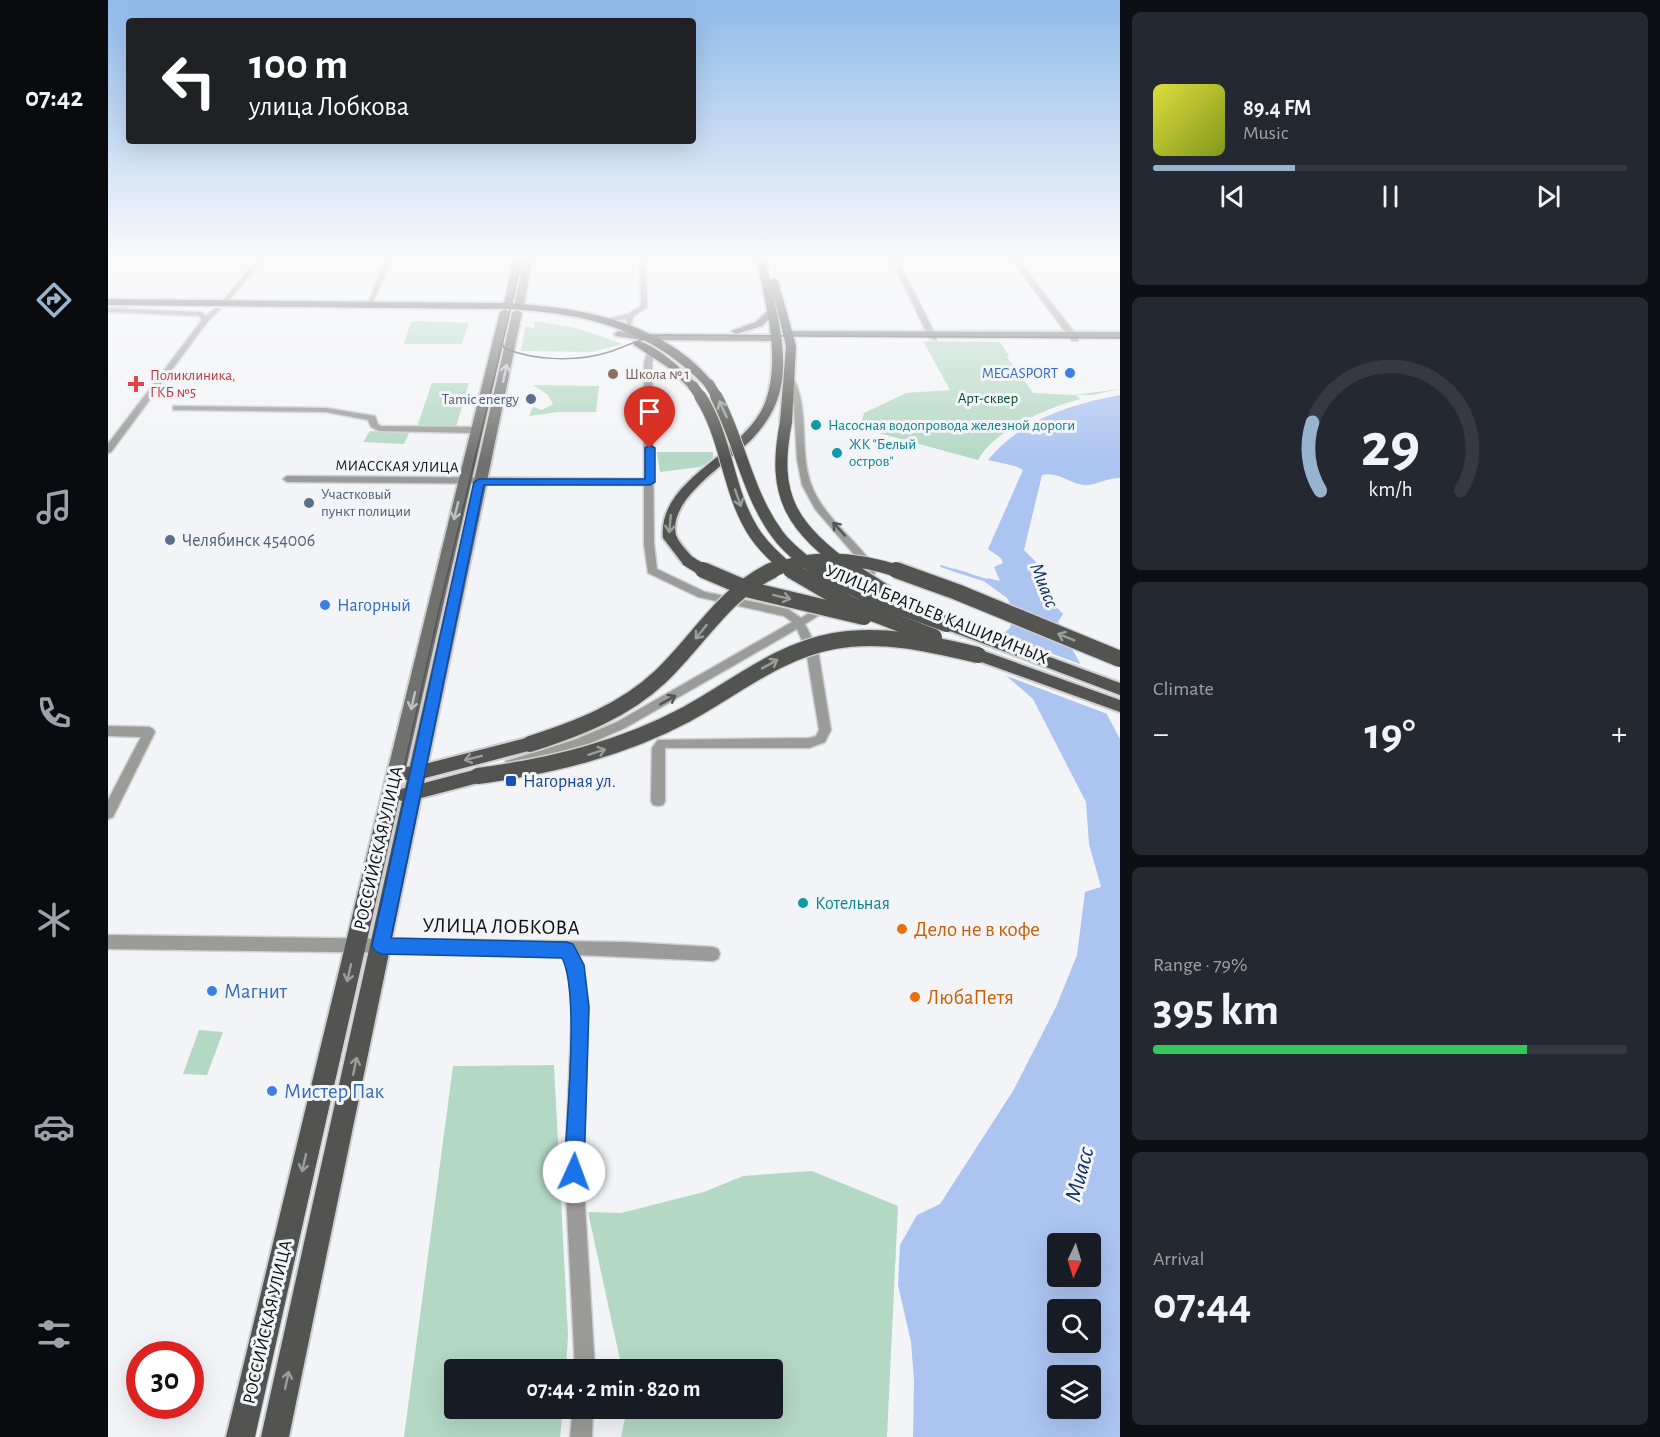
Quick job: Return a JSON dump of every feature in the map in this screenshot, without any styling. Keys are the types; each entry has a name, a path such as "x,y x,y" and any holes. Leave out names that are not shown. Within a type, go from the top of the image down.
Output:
{"main road":[{"name":"РОССИЙСКАЯ УЛИЦА","path":"275,1437 381,946 435,602 502,327"},
{"name":"РОССИЙСКАЯ УЛИЦА","path":"240,1437 390,797 408,780 452,602 514,327"},
{"path":"602,327 648,337 788,335 1073,337 1120,340"},
{"path":"618,327 627,331 732,332 775,335"},
{"path":"732,332 749,327"},
{"path":"773,327 774,386 771,400 761,421 745,440 682,498 671,513 670,538 688,561 707,573 741,585 931,636"},
{"path":"786,327 791,381 780,457 781,483 792,510 805,530 821,546 865,580 893,598 947,624"},
{"name":"УЛИЦА БРАТЬЕВ КАШИРИНЫХ","path":"627,331 650,354 673,366 693,386 706,407 745,516 768,551 800,578 823,591 978,655 1120,706"},
{"path":"1073,337 1120,334"},
{"name":"УЛИЦА БРАТЬЕВ КАШИРИНЫХ","path":"648,337 687,362 709,384 728,421 764,514 789,546 816,568 852,588 1120,688"},
{"path":"408,780 530,744 588,724 629,701 668,670 720,608 744,585 774,569 808,561 860,561 902,571 1120,659"},
{"path":"435,602 452,602"},
{"path":"408,780 509,773 568,760 627,741 688,713 782,658 820,644 849,638 884,637 922,642 978,655"}],"street":[{"path":"108,450 201,327"},
{"path":"627,331 628,327"},
{"path":"928,327 932,336"},
{"path":"1066,327 1073,337"},
{"path":"650,354 649,556 652,572 702,595 788,613 799,622 812,650 825,730 821,739 809,743 670,741 658,748 658,801"},
{"path":"478,776 602,734 851,595 864,585 870,573 859,551 822,510 808,488 802,462 798,403 791,381"},
{"path":"176,408 326,410 372,418 374,425 379,428 476,430"},
{"name":"МИАССКАЯ УЛИЦА","path":"287,479 650,482"},
{"path":"108,731 149,732 108,813"},
{"name":"УЛИЦА ЛОБКОВА","path":"108,942 625,949 713,954"},
{"path":"567,950 575,965 580,1007 574,1172 584,1359"},
{"path":"581,1437 582,1419"}],"green space":[{"path":"409,327 468,327 462,344 404,344"},
{"path":"525,327 580,329 623,344 592,352 521,351"},
{"name":"Арт-сквер","path":"923,341 1000,342 1009,356 1007,357 1033,393 1074,395 1120,389 1093,395 1076,395 1080,399 1023,421 996,439 978,460 860,428 864,413 906,393 950,390"},
{"path":"432,383 469,383 456,427 417,427"},
{"path":"533,385 599,386 596,412 558,412 529,416 533,407 542,410 553,404 548,395"},
{"path":"370,431 409,433 404,444 363,442"},
{"path":"657,452 713,452 713,459 700,467 660,472"},
{"path":"199,1030 223,1032 207,1075 183,1074"},
{"path":"554,1065 568,1335 567,1359 444,1359 444,1419 562,1419 560,1437 404,1437 453,1066"},
{"path":"812,1171 898,1206 887,1437 621,1437 625,1419 783,1419 783,1359 620,1359 588,1212 621,1213 704,1192 743,1176"}],"water":[{"name":"Миасс","path":"1120,395 1120,478 1083,485 1055,475 1042,475 1024,550 1045,571 1048,577 1041,590 1063,614 1058,622 1120,739 1120,1437 913,1437 914,1381 911,1342 898,1285 900,1245 917,1215 940,1204 1013,1091 1056,1007 1077,955 1085,892 1101,887 1089,844 1086,802 1033,699 1002,672 999,637 1010,628 1014,610 1007,598 985,582 987,578 1000,581 994,567 1003,563 1001,558 988,549 1023,470 988,460 1015,434 1031,424 1084,403"}],"pier":[{"path":"998,634 1083,665 1110,715 999,673 989,647"}],"waterway":[{"path":"941,566 959,572"},
{"path":"954,570 988,581"}],"tram line":[{"path":"502,343 506,327"},
{"path":"502,343 504,348 529,356 570,359 609,352 662,335 1120,338"},
{"path":"335,1077 441,602 502,343"},
{"path":"254,1437 335,1075"}],"place":[{"name":"MEGASPORT","path":"1070,373"},
{"name":"Школа № 1","path":"613,374"},
{"name":"Поликлиника, ГКБ №5","path":"136,384"},
{"name":"Tamic energy","path":"531,399"},
{"name":"Насосная водопровода железной дороги","path":"816,425"},
{"name":"ЖК \"Белый остров\"","path":"837,453"},
{"name":"Участковый пункт полиции","path":"309,503"},
{"name":"Челябинск 454006","path":"170,540"},
{"name":"Нагорный","path":"325,605"},
{"name":"Нагорная ул.","path":"511,781"},
{"name":"Котельная","path":"803,903"},
{"name":"Дело не в кофе","path":"902,929"},
{"name":"Магнит","path":"212,991"},
{"name":"ЛюбаПетя","path":"915,997"},
{"name":"Мистер Пак","path":"272,1091"}],"route":[{"path":"574,1172 580,1007 575,965 567,950 381,946 479,482 650,482 650,448"}]}
